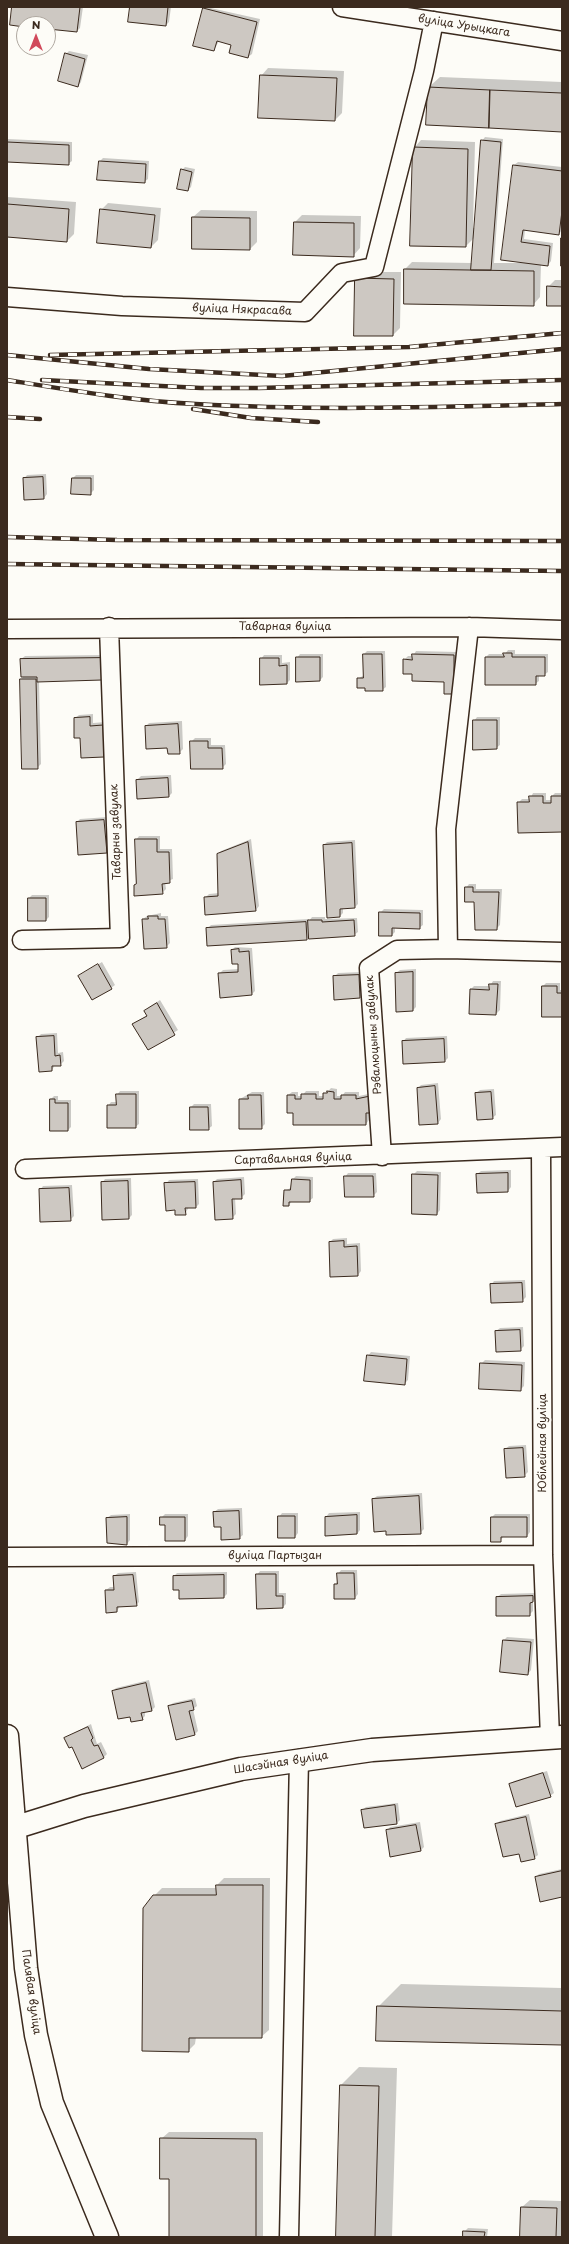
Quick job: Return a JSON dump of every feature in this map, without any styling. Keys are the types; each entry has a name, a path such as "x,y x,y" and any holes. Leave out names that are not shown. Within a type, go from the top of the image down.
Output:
{"main road":[{"name":"Палявая вуліца","path":"7,1736 11,1828 26,1968 36,2035 52,2103 107,2237"},
{"name":"Шасэйная вуліца","path":"11,1828 84,1806 176,1783 240,1769 299,1759 372,1750 556,1737"}],"street":[{"name":"вуліца Урыцкага","path":"342,7 562,40"},
{"name":"вуліца Някрасава","path":"7,297 122,306 305,312 342,273 374,267 424,71 434,21"},
{"name":"Таварная вуліца","path":"7,629 109,627 468,627 562,630"},
{"name":"Таварны завулак","path":"22,940 120,938 109,627"},
{"path":"448,949 446,829 468,627"},
{"name":"Рэвалюцыны завулак","path":"382,1156 369,968 397,950 448,949 562,952"},
{"name":"Сартавальная вуліца","path":"25,1169 382,1156 562,1147"},
{"name":"Юбілейная вуліца","path":"541,1149 543,1555 556,1737"},
{"name":"вуліца Партызан","path":"7,1557 543,1555"},
{"path":"289,2237 299,1759"}],"building":[{"path":"12,7 80,7 77,32 56,30 56,16 16,16 16,26 10,25"},
{"path":"130,7 168,7 166,26 128,22"},
{"path":"203,8 257,22 248,58 229,53 231,45 217,41 214,51 193,46"},
{"path":"65,53 85,59 78,87 58,81"},
{"path":"260,75 337,78 335,121 258,118"},
{"path":"428,87 490,90 489,128 426,125"},
{"path":"490,90 562,93 562,132 489,128"},
{"path":"481,140 501,142 491,270 471,270"},
{"path":"7,142 69,145 69,165 7,162"},
{"path":"413,147 468,149 466,247 410,246"},
{"path":"99,161 146,164 145,183 97,180"},
{"path":"513,165 562,171 562,211 559,235 523,230 521,242 550,246 548,266 501,260"},
{"path":"181,169 192,172 188,191 177,189"},
{"path":"7,204 69,209 67,242 7,237"},
{"path":"100,209 155,215 151,248 97,243"},
{"path":"192,217 250,218 250,250 192,249"},
{"path":"294,222 354,223 354,257 293,255"},
{"path":"562,238 562,266 561,266"},
{"path":"404,269 534,271 534,306 404,304"},
{"path":"355,278 394,279 393,336 354,336"},
{"path":"547,286 562,287 562,306 547,306"},
{"path":"43,477 44,499 24,500 23,478"},
{"path":"72,478 91,478 91,495 71,494"},
{"path":"503,653 512,653 512,657 545,657 545,676 536,676 536,685 485,685 485,657 504,657"},
{"path":"363,654 382,654 383,691 365,691 365,688 357,688 357,678 363,678"},
{"path":"412,654 454,655 454,694 444,694 444,682 412,681 412,674 403,674 403,659 412,660"},
{"path":"296,657 320,657 320,681 296,682"},
{"path":"101,658 102,680 37,682 37,677 21,677 20,659"},
{"path":"260,658 279,658 279,666 287,665 287,684 260,685"},
{"path":"20,679 36,679 38,769 22,769"},
{"path":"90,717 90,726 103,725 104,757 81,758 80,738 74,738 74,718"},
{"path":"473,720 497,720 497,749 473,750"},
{"path":"178,724 180,754 168,754 167,748 146,749 145,726"},
{"path":"190,741 208,741 208,748 222,748 223,769 191,769"},
{"path":"168,778 169,797 137,799 136,780"},
{"path":"529,796 543,796 543,803 551,803 551,796 562,796 562,832 518,833 517,802 529,802"},
{"path":"104,820 107,853 78,855 76,822"},
{"path":"135,839 157,839 157,852 169,852 170,883 162,884 163,894 134,896 134,885 136,884"},
{"path":"248,842 256,911 205,915 204,897 218,896 217,854"},
{"path":"352,843 355,908 340,909 340,917 327,918 323,845"},
{"path":"465,887 473,887 473,892 499,892 497,930 475,930 474,902 465,902"},
{"path":"28,898 46,898 46,921 28,921"},
{"path":"379,912 420,913 420,929 392,928 392,936 379,936"},
{"path":"148,916 158,916 158,919 165,919 167,948 144,949 142,919 148,919"},
{"path":"308,920 322,920 322,922 354,920 355,936 309,939"},
{"path":"306,922 307,940 207,946 206,928"},
{"path":"239,949 239,952 249,951 252,995 220,998 218,973 238,972 238,964 232,964 231,950"},
{"path":"98,964 112,989 92,1000 78,976"},
{"path":"413,972 413,1011 396,1012 395,973"},
{"path":"359,975 360,998 334,1000 333,976"},
{"path":"489,984 498,984 496,1015 469,1014 470,989 489,990"},
{"path":"542,986 557,986 557,993 562,993 562,1017 542,1017"},
{"path":"157,1003 175,1035 148,1050 132,1024 147,1016 144,1011"},
{"path":"54,1036 55,1056 60,1055 61,1066 52,1066 52,1071 39,1072 36,1037"},
{"path":"444,1039 445,1062 403,1064 402,1041"},
{"path":"435,1086 438,1124 419,1125 417,1088"},
{"path":"327,1091 334,1092 334,1099 341,1099 341,1095 356,1095 356,1099 370,1096 370,1113 366,1113 366,1125 293,1125 293,1113 287,1113 287,1095 295,1095 295,1099 301,1099 301,1094 316,1094 316,1099 323,1099 323,1093 327,1093"},
{"path":"491,1092 493,1119 477,1120 475,1093"},
{"path":"116,1094 136,1094 136,1128 107,1128 107,1105 116,1105"},
{"path":"248,1095 261,1095 262,1129 239,1129 239,1099 248,1099"},
{"path":"50,1099 55,1099 55,1103 68,1103 68,1131 50,1131"},
{"path":"190,1107 208,1107 209,1130 190,1130"},
{"path":"508,1173 508,1192 477,1193 476,1174"},
{"path":"412,1174 438,1175 437,1215 412,1214"},
{"path":"344,1176 373,1176 374,1197 345,1197"},
{"path":"292,1179 310,1180 310,1202 289,1202 289,1206 283,1206 284,1190 290,1190"},
{"path":"241,1180 242,1199 232,1199 233,1219 215,1220 213,1182"},
{"path":"128,1181 129,1219 102,1220 101,1182"},
{"path":"195,1182 196,1208 185,1208 186,1215 175,1215 175,1210 166,1211 164,1183"},
{"path":"69,1188 71,1221 40,1222 39,1189"},
{"path":"344,1241 344,1247 357,1246 358,1276 330,1277 329,1242"},
{"path":"522,1283 523,1302 491,1303 490,1284"},
{"path":"520,1330 521,1351 496,1352 495,1331"},
{"path":"367,1355 407,1359 405,1385 364,1381"},
{"path":"480,1363 522,1365 521,1391 479,1389"},
{"path":"523,1448 525,1477 506,1478 504,1449"},
{"path":"419,1496 421,1534 386,1535 386,1531 374,1532 372,1499"},
{"path":"239,1511 240,1539 221,1540 221,1527 214,1527 213,1512"},
{"path":"357,1515 357,1534 325,1536 325,1517"},
{"path":"278,1516 295,1516 295,1538 278,1538"},
{"path":"127,1517 127,1545 107,1543 106,1518"},
{"path":"160,1517 185,1517 185,1541 165,1541 165,1525 160,1525"},
{"path":"491,1517 527,1517 527,1537 501,1537 501,1542 491,1542"},
{"path":"337,1573 354,1573 355,1599 334,1599 334,1584 337,1584"},
{"path":"256,1574 276,1574 276,1596 283,1596 283,1608 257,1609"},
{"path":"133,1575 137,1606 117,1607 117,1612 106,1613 105,1590 114,1590 113,1576"},
{"path":"224,1575 224,1598 179,1599 179,1590 173,1590 173,1576"},
{"path":"533,1596 533,1602 530,1603 530,1616 496,1616 496,1597"},
{"path":"503,1640 531,1642 528,1675 500,1672"},
{"path":"146,1683 152,1711 141,1713 143,1720 131,1722 130,1717 118,1719 112,1691"},
{"path":"192,1701 194,1710 189,1711 195,1735 176,1740 168,1706"},
{"path":"88,1727 93,1738 91,1740 94,1746 98,1745 104,1758 82,1769 72,1747 69,1748 64,1738"},
{"path":"543,1773 551,1797 516,1807 509,1784"},
{"path":"395,1805 397,1824 364,1828 361,1810"},
{"path":"526,1817 535,1859 521,1862 519,1854 503,1857 495,1824"},
{"path":"416,1825 421,1851 390,1857 386,1830"},
{"path":"562,1871 562,1897 540,1902 535,1877"},
{"path":"216,1885 263,1885 262,2038 189,2038 189,2052 142,2051 143,1908 153,1895 216,1895"},
{"path":"377,2006 562,2011 562,2045 376,2041"},
{"path":"340,2085 379,2086 375,2237 336,2237"},
{"path":"160,2138 256,2139 256,2237 169,2237 169,2179 160,2179"},
{"path":"521,2207 557,2208 556,2237 520,2237"},
{"path":"463,2231 485,2232 484,2237 463,2237"}],"railway":[{"path":"50,355 409,347 562,333"},
{"path":"7,355 149,369 282,376 562,349"},
{"path":"7,380 101,395 172,403 333,408 562,404"},
{"path":"42,380 201,388 259,388 562,380"},
{"path":"193,409 251,418 318,422"},
{"path":"7,417 40,419"},
{"path":"7,537 117,540 562,541"},
{"path":"7,564 562,571"}]}
